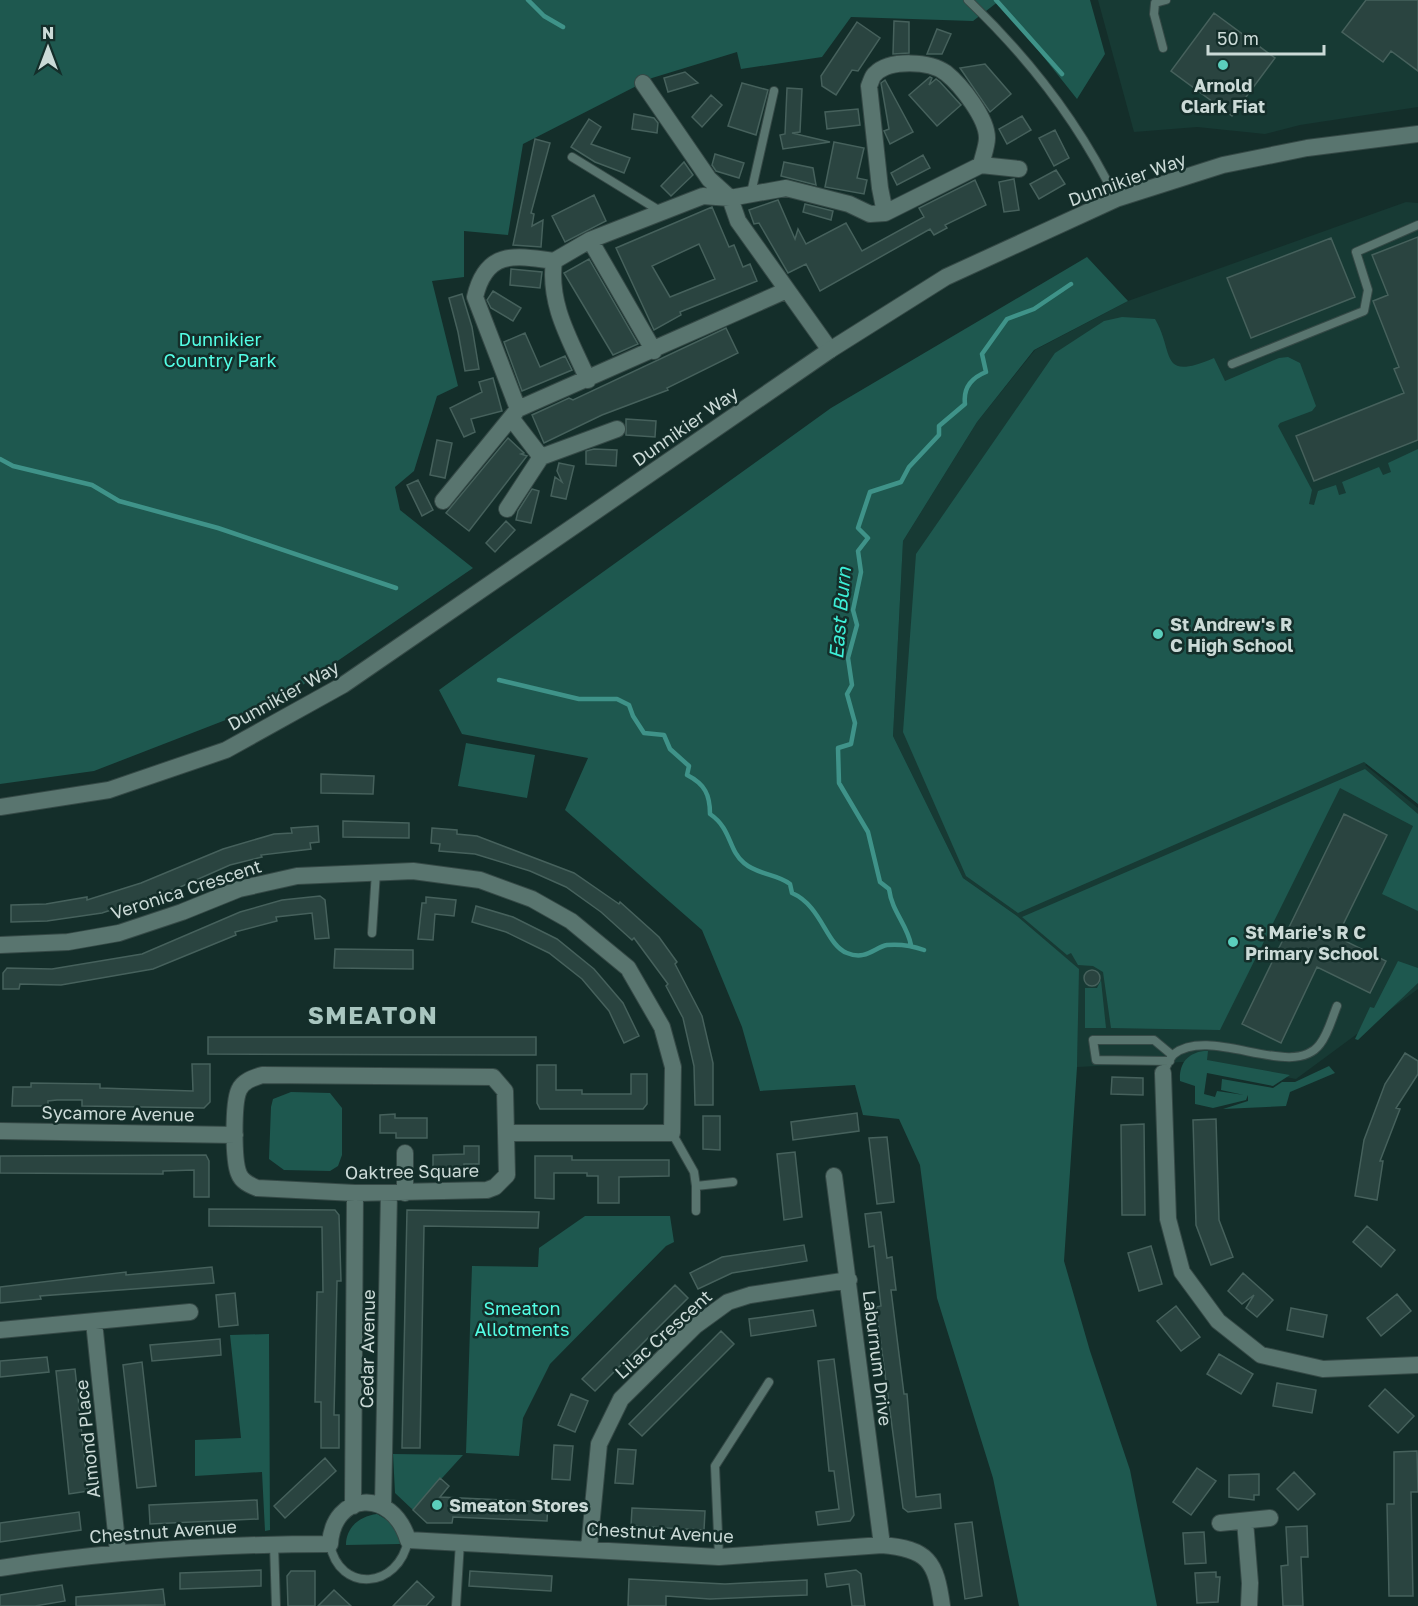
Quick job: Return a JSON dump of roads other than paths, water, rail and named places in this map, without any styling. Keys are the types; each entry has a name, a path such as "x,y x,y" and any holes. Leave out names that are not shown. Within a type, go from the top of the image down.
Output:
{"street":[{"path":"885,213 879,188 869,86 875,74 900,64 930,66 945,73 973,104 984,122 987,139 981,165"},
{"path":"643,82 709,178 730,198 738,220 830,350"},
{"name":"Dunnikier Way","path":"0,807 109,790 226,750 343,685 830,350 946,277 1116,200 1223,165 1307,148 1418,134"},
{"path":"541,457 514,413 475,297 478,284 489,266 497,260 523,256 554,261 590,240 703,196 730,198 786,188 849,204 870,214 885,213 981,165 1019,169"},
{"path":"590,240 654,351"},
{"path":"554,261 551,283 556,306 588,380"},
{"path":"442,501 514,413 788,290"},
{"path":"507,509 541,457 617,429"},
{"name":"Veronica Crescent","path":"0,945 68,942 119,933 182,912 239,889 297,876 414,871 480,880 532,899 571,921 628,968 662,1027 673,1067 672,1133"},
{"path":"1168,1063 1168,1218 1182,1272 1218,1321 1261,1355 1323,1369 1418,1365"},
{"name":"Oaktree Square","path":"262,1075 493,1077 505,1091 507,1175 495,1187 487,1190 355,1193 257,1188 249,1185 237,1171 235,1135 238,1091 250,1079 262,1075"},
{"name":"Sycamore Avenue","path":"0,1131 235,1135"},
{"path":"507,1133 672,1133"},
{"name":"Cedar Avenue","path":"383,1506 397,1193 405,1153"},
{"name":"Laburnum Drive","path":"834,1176 882,1545"},
{"name":"Cedar Avenue","path":"353,1506 355,1193"},
{"name":"Lilac Crescent","path":"589,1548 599,1444 621,1399 695,1326 728,1302 750,1295 849,1280"},
{"path":"0,1330 190,1312"},
{"name":"Almond Place","path":"94,1322 118,1552"},
{"path":"330,1544 331,1534 338,1517 353,1506 368,1503 383,1506 399,1517 408,1540"},
{"path":"1220,1523 1270,1518"},
{"path":"1245,1521 1250,1583 1249,1606"},
{"name":"Chestnut Avenue","path":"408,1540 589,1548 719,1557 882,1545 907,1547 924,1556 939,1578 942,1606"},
{"name":"Chestnut Avenue","path":"0,1568 118,1552 274,1544 330,1544"}],"lane":[{"path":"968,0 1005,35 1048,90 1108,182 1116,200"},
{"path":"1164,48 1154,14 1155,3 1166,0"},
{"path":"751,193 774,91"},
{"path":"572,157 660,211"},
{"path":"1232,364 1364,311 1368,290 1356,252 1418,225"},
{"path":"372,933 376,872"},
{"path":"1168,1063 1154,1040 1093,1040 1096,1060 1168,1063 1188,1047 1203,1044 1289,1057 1304,1055 1320,1046 1338,1006"},
{"path":"672,1133 694,1172 696,1210"},
{"path":"696,1186 733,1182"},
{"path":"719,1557 716,1466 769,1382"},
{"path":"330,1544 341,1568 357,1577 369,1580 384,1576 394,1569 403,1558 408,1540"},
{"path":"456,1606 460,1542"},
{"path":"274,1544 276,1606"}],"waterway":[{"path":"528,0 544,16 563,27"},
{"path":"996,0 1062,74"},
{"name":"East Burn","path":"911,945 889,889 880,882 868,832 839,783 838,748 851,744 855,723 847,694 852,685 848,658 857,625 853,610 861,572 858,551 868,538 858,528 870,492 901,482 909,467 939,435 939,426 965,404 965,393 969,384 986,372 982,354 1007,319 1034,309 1071,284"},
{"path":"0,459 13,466 92,485 119,501 218,528 396,588"},
{"path":"499,680 579,699 617,699 629,705 644,733 664,735 670,749 689,766 687,775 702,786 709,801 710,814 722,826 739,858 749,867 790,884 792,893 810,907 840,949 854,955 865,955 887,945 924,950"}],"place":[{"name":"Arnold Clark Fiat","path":"1223,65"},
{"name":"St Andrew's R C High School","path":"1158,634"},
{"name":"St Marie's R C Primary School","path":"1233,942"},
{"name":"Smeaton Stores","path":"437,1505"}],"district":[{"name":"SMEATON","path":"373,1014"}],"park label":[{"name":"Dunnikier Country Park","path":"220,349"},
{"name":"Smeaton Allotments","path":"522,1318"}]}
